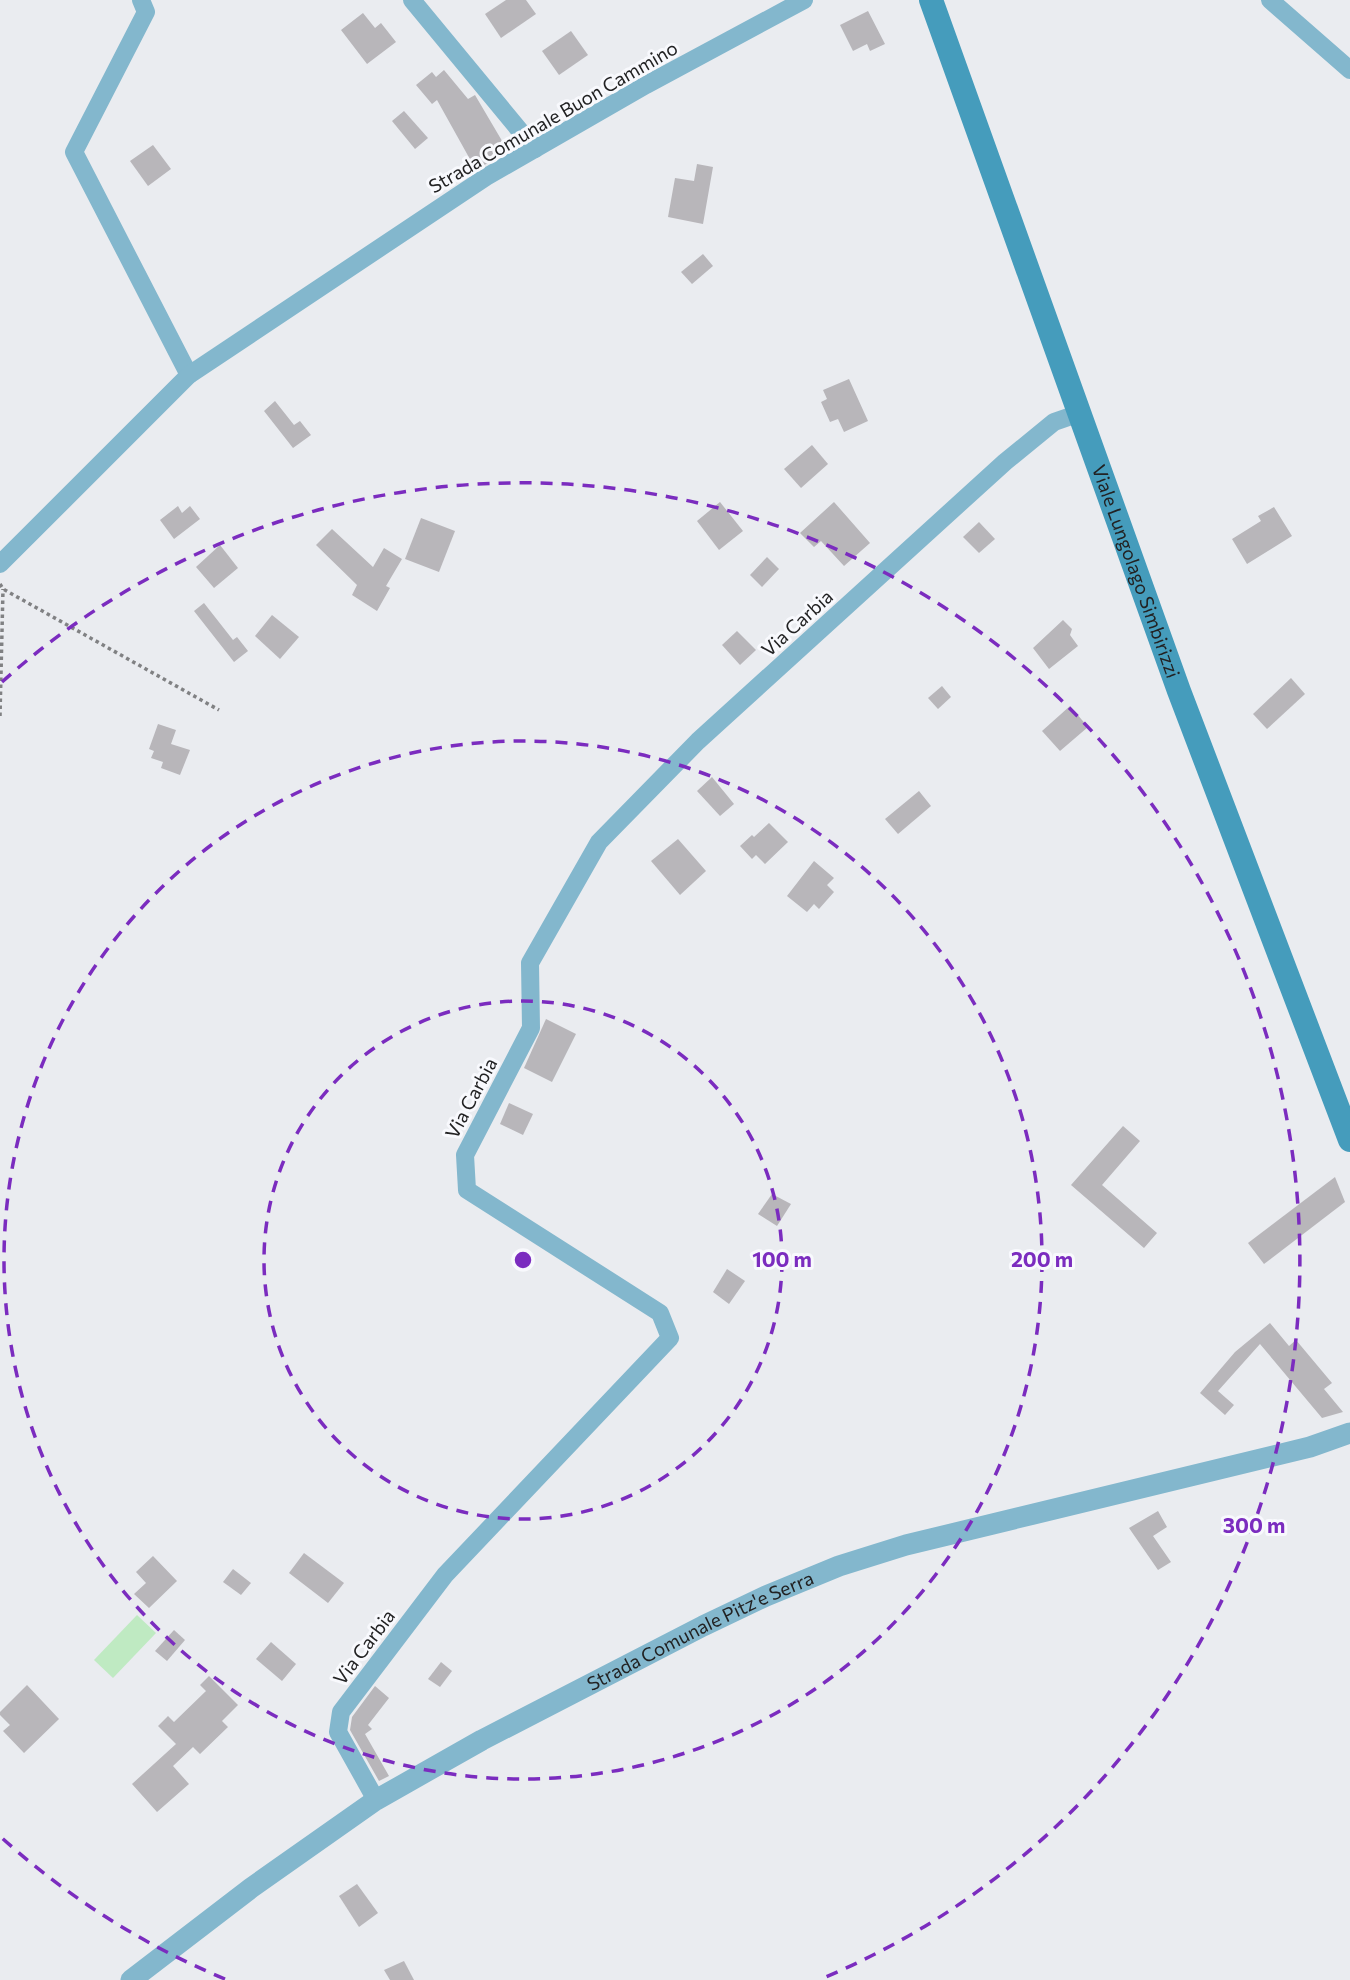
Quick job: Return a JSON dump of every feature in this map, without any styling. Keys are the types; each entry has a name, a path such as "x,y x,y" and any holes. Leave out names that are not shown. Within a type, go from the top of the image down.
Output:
{"main road":[{"name":"Viale Lungolago Simbirizzi","path":"931,0 1232,834 1350,1140"}],"street":[{"path":"141,0 146,12 74,152 189,375"},
{"path":"412,0 535,149"},
{"name":"Strada Comunale Buon Cammino","path":"0,564 189,375 475,184 646,85 804,0"},
{"path":"1270,0 1350,70"},
{"name":"Via Carbia","path":"376,1800 338,1732 341,1712 445,1575 670,1338 660,1312 467,1190 465,1155 531,1028 530,963 599,842 698,741 1005,462 1054,422 1080,413"},
{"name":"Strada Comunale Pitz'e Serra","path":"131,1980 251,1888 376,1800 482,1740 766,1595 839,1566 971,1529 1310,1447 1347,1432"}],"path":[{"path":"0,716 2,587 219,710"}],"green space":[{"path":"137,1615 156,1633 113,1678 94,1660"}],"building":[{"path":"506,0 526,0 536,14 501,38 485,14"},
{"path":"868,11 885,44 870,51 867,44 853,51 840,25"},
{"path":"363,13 375,28 381,23 396,42 367,64 341,30"},
{"path":"571,31 588,55 559,75 542,51"},
{"path":"444,70 468,99 475,95 508,151 476,170 437,100 432,104 416,85 432,72 436,77"},
{"path":"404,111 428,138 415,149 392,121"},
{"path":"153,145 171,169 148,186 130,161"},
{"path":"697,164 713,167 703,224 668,217 675,178 694,181"},
{"path":"703,254 713,266 692,284 681,272"},
{"path":"849,379 868,421 844,432 838,419 830,422 821,402 827,399 823,390"},
{"path":"275,401 294,425 300,421 311,435 293,448 264,411"},
{"path":"812,445 828,464 801,488 784,469"},
{"path":"720,502 743,531 719,550 697,521"},
{"path":"834,502 870,543 844,566 821,541 814,547 800,533"},
{"path":"178,506 182,513 190,506 200,519 174,539 160,520"},
{"path":"1274,507 1292,536 1247,564 1232,539 1261,521 1258,516"},
{"path":"421,518 455,531 439,572 405,559"},
{"path":"979,522 995,539 979,553 963,537"},
{"path":"332,529 373,567 384,548 402,559 386,586 390,588 377,611 352,595 357,585 316,545"},
{"path":"220,545 238,568 214,588 196,567"},
{"path":"767,557 779,569 762,587 750,575"},
{"path":"204,603 233,640 237,637 248,651 234,662 194,611"},
{"path":"272,615 299,637 280,659 255,636"},
{"path":"1063,620 1072,629 1070,635 1078,646 1049,669 1033,648"},
{"path":"737,631 756,650 740,665 722,645"},
{"path":"1291,678 1305,694 1267,729 1253,714"},
{"path":"942,686 951,697 938,709 928,698"},
{"path":"1070,706 1088,727 1060,751 1042,731"},
{"path":"158,724 176,730 171,744 190,750 180,775 161,768 163,762 151,758 154,751 149,749"},
{"path":"712,777 734,804 720,816 697,791"},
{"path":"919,791 931,806 898,834 885,819"},
{"path":"769,823 788,842 765,864 756,855 752,859 740,846"},
{"path":"678,839 706,871 680,895 651,861"},
{"path":"814,861 834,878 827,885 834,892 819,909 814,904 807,912 787,896"},
{"path":"546,1019 576,1034 552,1082 524,1068"},
{"path":"509,1103 533,1114 523,1135 500,1124"},
{"path":"1123,1126 1140,1141 1102,1185 1157,1233 1144,1248 1071,1185"},
{"path":"1335,1177 1345,1202 1264,1264 1248,1243"},
{"path":"772,1194 791,1204 777,1226 758,1214"},
{"path":"727,1269 745,1281 729,1304 713,1292"},
{"path":"1270,1323 1289,1346 1296,1340 1332,1383 1324,1389 1343,1412 1322,1418 1260,1344 1218,1391 1234,1405 1225,1415 1200,1393 1235,1352"},
{"path":"1158,1511 1167,1527 1153,1536 1171,1562 1158,1570 1129,1528"},
{"path":"304,1553 344,1583 328,1603 289,1573"},
{"path":"153,1556 177,1581 149,1608 134,1594 146,1583 136,1572"},
{"path":"233,1569 251,1583 241,1595 223,1582"},
{"path":"174,1630 185,1640 167,1661 155,1651"},
{"path":"271,1642 296,1664 282,1681 256,1659"},
{"path":"441,1662 452,1671 440,1687 428,1679"},
{"path":"209,1676 238,1705 222,1721 228,1727 200,1754 193,1747 173,1766 189,1784 157,1812 132,1784 176,1744 158,1726 168,1716 174,1722 206,1691 200,1685"},
{"path":"27,1685 59,1719 24,1753 3,1731 10,1725 0,1712"},
{"path":"375,1686 389,1698 368,1725 372,1729 365,1734 389,1776 379,1781 350,1730 352,1717"},
{"path":"357,1884 378,1913 359,1927 339,1896"},
{"path":"404,1961 414,1980 390,1980 384,1970"}]}
